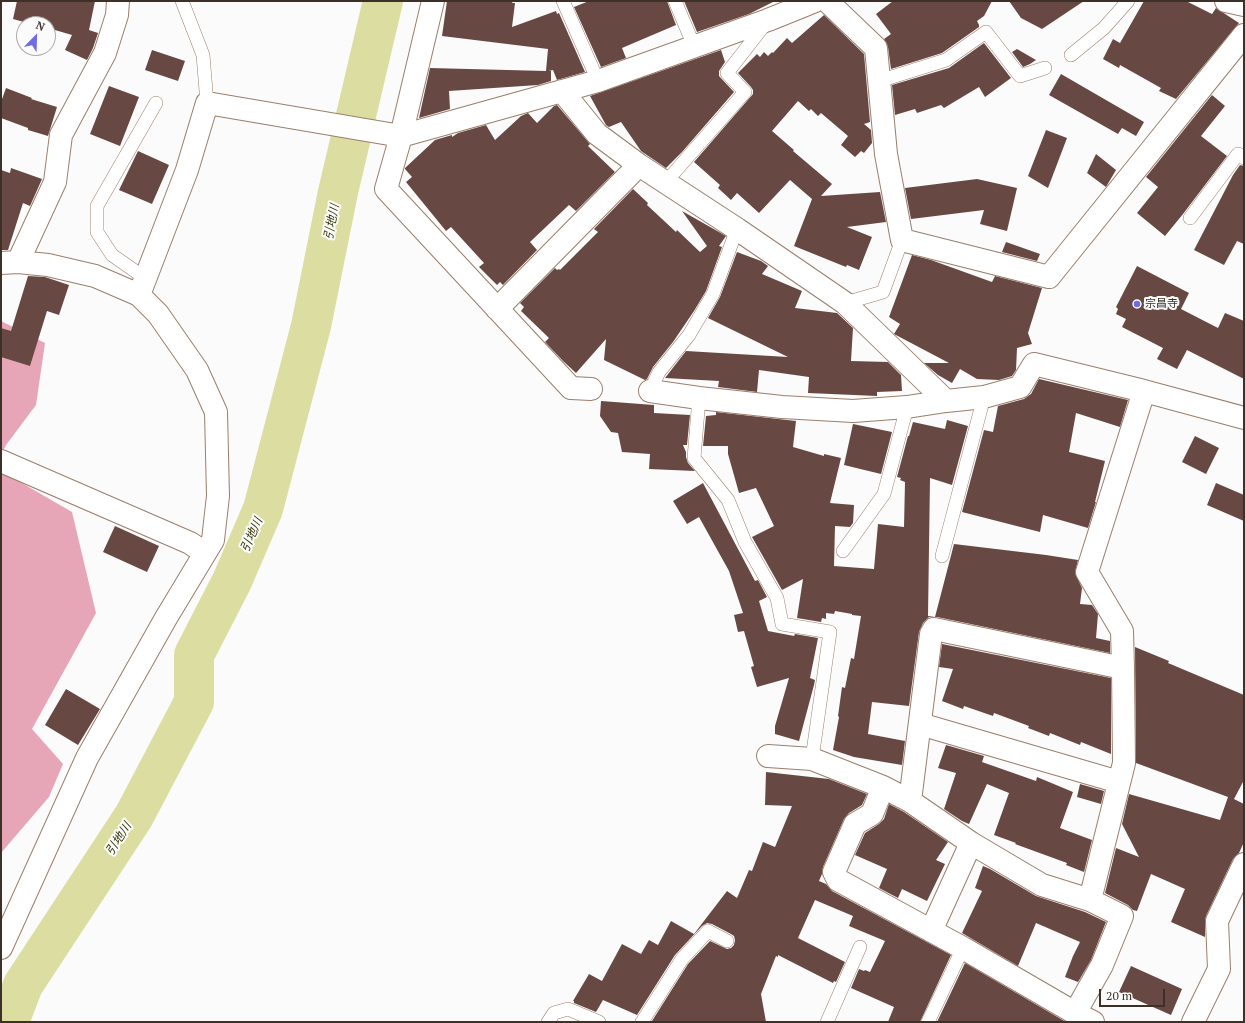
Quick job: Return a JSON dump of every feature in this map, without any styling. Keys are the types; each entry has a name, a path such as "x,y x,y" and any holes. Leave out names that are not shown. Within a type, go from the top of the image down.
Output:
{"street":[{"path":"1,948 87,758 213,540 218,496 216,412 197,370 158,314 142,286 48,265 10,262 55,182 61,135 105,53 117,15 118,1"},
{"path":"433,1 393,134 386,189 571,388 591,389"},
{"path":"142,286 187,170 207,103 393,134 598,81 768,20 815,1"},
{"path":"827,1 876,48 886,154 902,240 1048,277 1244,35"},
{"path":"1226,1 1244,5"},
{"path":"562,91 597,134 665,183 737,229 845,303 946,401"},
{"path":"497,309 639,165"},
{"path":"650,391 782,407 853,411 907,407 946,401 984,398 1020,387 1034,364 1144,391 1244,418"},
{"path":"1090,900 1124,763 1122,632 1087,572 1144,391"},
{"path":"1,462 190,543 205,553"},
{"path":"910,801 932,634 934,629 1123,668"},
{"path":"920,724 1119,782"},
{"path":"768,756 812,759 883,786 910,801 971,843 1042,885 1090,900 1122,916 1102,965 1084,1018 964,948 838,880 834,872 855,824 872,814 883,786"},
{"path":"931,930 971,843"},
{"path":"1193,1022 1219,970 1217,921 1244,864"}],"lane":[{"path":"182,1 203,55 207,103"},
{"path":"562,1 598,81"},
{"path":"675,1 694,46"},
{"path":"1071,56 1104,28 1128,1"},
{"path":"665,183 745,92 727,73 768,20"},
{"path":"879,81 946,60 986,32 1020,76 1045,68"},
{"path":"142,286 112,255 97,232 97,206 156,103"},
{"path":"1190,218 1238,154 1244,158"},
{"path":"650,391 659,372 689,335 713,294 737,229"},
{"path":"845,303 883,292 902,240"},
{"path":"699,398 694,458 728,500 745,542 776,598 782,624 830,632 812,759"},
{"path":"942,556 984,398"},
{"path":"843,551 884,494 907,407"},
{"path":"642,1022 682,959 708,931 727,941"},
{"path":"827,1022 860,947"},
{"path":"928,1022 964,948"},
{"path":"548,1022 554,1013 568,1009 599,1022"}],"shaded area":[{"path":"1,321 45,343 36,405 6,445 1,455"},
{"path":"1,471 72,512 96,613 32,729 63,764 49,797 1,853"}],"building":[{"path":"17,1 95,1 89,30 98,33 87,60 65,50 72,35 56,30 56,16 16,16 16,20 13,19"},
{"path":"447,1 513,1 512,3 515,3 512,27 556,11 557,14 559,13 585,72 557,80 553,70 549,71 551,71 551,81 538,85 449,91 450,109 419,118 430,68 546,71 548,49 442,36"},
{"path":"589,1 667,1 676,25 622,48 626,58 601,67 574,7"},
{"path":"684,1 775,1 749,14 697,32"},
{"path":"893,1 992,1 984,16 977,21 979,27 942,53 891,69 888,47 884,39 891,34 876,14"},
{"path":"1009,1 1084,1 1042,29 1021,18"},
{"path":"1144,1 1186,1 1212,14 1216,8 1239,23 1176,99 1159,91 1161,88 1120,65 1119,68 1103,59 1113,39 1120,43"},
{"path":"824,15 864,54 870,122 864,124 871,130 872,143 864,153 861,151 855,157 841,145 848,136 821,113 818,116 811,109 809,111 798,101 772,131 832,184 821,196 880,192 886,222 847,227 872,237 859,270 847,265 846,267 794,246 812,199 790,180 759,213 737,193 731,200 718,188 720,185 694,162 753,94 751,87 738,73 757,54 760,57 764,52 768,56 772,52 773,53 787,38 792,43"},
{"path":"984,43 1011,78 985,97 979,87 944,108 941,105 917,113 915,109 895,115 892,85 949,68"},
{"path":"1017,49 1036,60 1023,67 1012,52"},
{"path":"152,50 185,61 178,81 145,70"},
{"path":"721,50 725,62 719,71 719,76 734,92 682,152 666,168 641,151 621,122 609,127 606,125 590,96"},
{"path":"1061,74 1144,122 1136,136 1122,128 1118,134 1049,95"},
{"path":"109,86 139,97 120,146 90,134"},
{"path":"6,88 32,98 31,99 57,107 48,136 28,130 28,128 1,118 1,102"},
{"path":"1212,95 1225,106 1201,136 1227,156 1165,236 1137,213 1158,187 1146,177"},
{"path":"557,105 590,144 588,146 615,172 576,211 569,205 530,242 537,250 503,285 500,282 497,285 479,267 484,263 451,227 446,231 406,182 412,177 405,168 435,140 452,135 452,137 458,133 486,125 495,140 521,116 528,113 537,123 554,106"},
{"path":"1046,130 1067,138 1048,188 1028,176"},
{"path":"138,151 169,165 152,204 119,190"},
{"path":"1096,154 1116,170 1106,187 1087,173"},
{"path":"1240,165 1244,166 1244,244 1237,241 1224,265 1194,250 1233,175"},
{"path":"11,168 42,179 30,206 23,203 8,250 1,250 1,170 10,173"},
{"path":"977,179 1017,188 1007,231 980,224 984,210 911,219 905,188"},
{"path":"633,189 648,203 647,205 700,252 707,246 682,211 726,236 719,246 722,247 706,291 673,342 653,367 647,379 645,380 604,360 606,339 576,373 545,342 549,338 521,311 524,307 520,303 555,268 560,270 598,232 594,229"},
{"path":"1006,242 1040,254 1037,261 1002,252"},
{"path":"737,252 761,261 768,266 762,274 802,291 795,308 837,313 853,328 851,361 888,362 901,375 902,391 877,392 877,396 808,393 809,377 759,370 757,392 718,387 719,381 665,378 686,351 788,357 708,318 720,297"},
{"path":"912,255 931,260 992,282 995,276 1042,288 1028,333 1032,344 1017,348 1016,370 1012,376 999,380 977,379 960,369 952,383 938,375 924,363 949,363 894,334 900,324 889,317"},
{"path":"1137,266 1189,293 1181,309 1218,328 1225,313 1244,321 1244,379 1187,350 1177,369 1157,359 1163,348 1122,327 1126,319 1116,314 1118,309 1116,307"},
{"path":"28,276 45,277 69,285 59,315 47,311 30,366 1,357 1,328 11,331"},
{"path":"1039,379 1128,400 1120,427 1076,413 1069,452 1105,461 1096,502 1088,528 1043,515 1040,532 962,512 984,430 993,432 998,406 1024,399 1031,394"},
{"path":"601,401 654,405 654,413 690,415 687,445 683,445 688,463 695,471 649,469 650,454 622,452 618,433 611,432 600,416"},
{"path":"716,412 796,421 793,447 824,456 824,454 841,458 830,503 854,505 853,523 850,527 835,526 834,566 874,569 878,524 904,527 905,482 900,480 901,478 897,477 913,422 945,429 947,420 968,426 952,485 930,478 928,616 935,617 929,617 923,623 919,632 909,706 872,702 868,734 905,741 902,765 854,757 833,750 839,717 842,687 845,688 851,658 854,659 861,616 835,611 834,614 826,613 826,619 822,618 821,622 797,618 803,579 782,590 752,537 774,526 756,488 739,493 728,454 728,446 703,446 706,416 716,415"},
{"path":"853,424 892,432 881,474 844,465"},
{"path":"1195,436 1219,448 1206,474 1182,462"},
{"path":"703,483 755,581 758,580 767,597 759,601 768,631 794,636 795,634 818,638 810,678 815,680 799,741 775,734 775,726 789,678 757,687 751,667 754,666 744,631 738,632 734,615 743,613 729,571 699,517 687,524 673,501"},
{"path":"1216,483 1244,495 1244,521 1207,505"},
{"path":"115,526 159,546 147,572 103,552"},
{"path":"954,544 1078,560 1075,573 1082,588 1080,604 1092,605 1098,614 1096,638 1110,641 1110,653 937,617 935,617"},
{"path":"942,644 1111,678 1111,754 1081,742 1080,745 1050,733 1049,736 1028,728 1029,726 994,713 993,716 964,706 963,709 942,701 953,669 939,667"},
{"path":"1135,647 1169,661 1168,663 1244,695 1244,780 1234,799 1244,804 1244,842 1239,853 1233,859 1206,916 1205,937 1171,922 1185,889 1151,874 1137,911 1105,893 1116,848 1139,857 1122,824 1129,794 1220,820 1228,797 1136,763"},
{"path":"66,689 100,709 78,745 45,725"},
{"path":"946,745 984,756 982,762 1036,781 1037,777 1073,792 1060,828 1092,840 1084,872 1066,865 1067,863 994,835 1009,793 987,784 969,824 944,809 956,773 938,768"},
{"path":"766,772 829,779 867,794 862,805 849,813 844,819 823,867 819,881 826,884 832,891 951,955 920,1022 888,1022 894,1007 851,988 859,969 870,972 885,941 849,926 853,916 815,900 798,938 845,962 836,982 834,981 833,983 778,955 778,957 776,956 761,994 766,1022 652,1021 688,964 710,941 727,949 734,945 734,936 712,924 707,923 702,926 675,955 637,1015 603,1000 596,1012 574,1003 573,1001 589,974 602,981 622,944 641,954 649,940 658,945 671,921 694,934 727,891 737,898 749,870 752,871 763,842 775,847 792,806 765,805"},
{"path":"1080,784 1104,791 1101,804 1077,797"},
{"path":"889,804 904,812 948,842 936,860 945,864 927,901 902,889 898,898 879,888 887,869 855,855 865,833 884,819"},
{"path":"983,866 1036,896 1085,912 1106,922 1091,960 1078,982 1065,977 1080,942 1036,923 1018,966 962,933 982,891 975,888"},
{"path":"965,963 1066,1022 937,1022"},
{"path":"1131,966 1182,989 1171,1015 1119,992"}],"waterway":[{"name":"引地川","path":"9,1022 23,985 134,816 194,702 194,655 232,581 263,509 311,326 338,192 383,1"}],"place":[{"name":"宗昌寺","path":"1137,304"}]}
